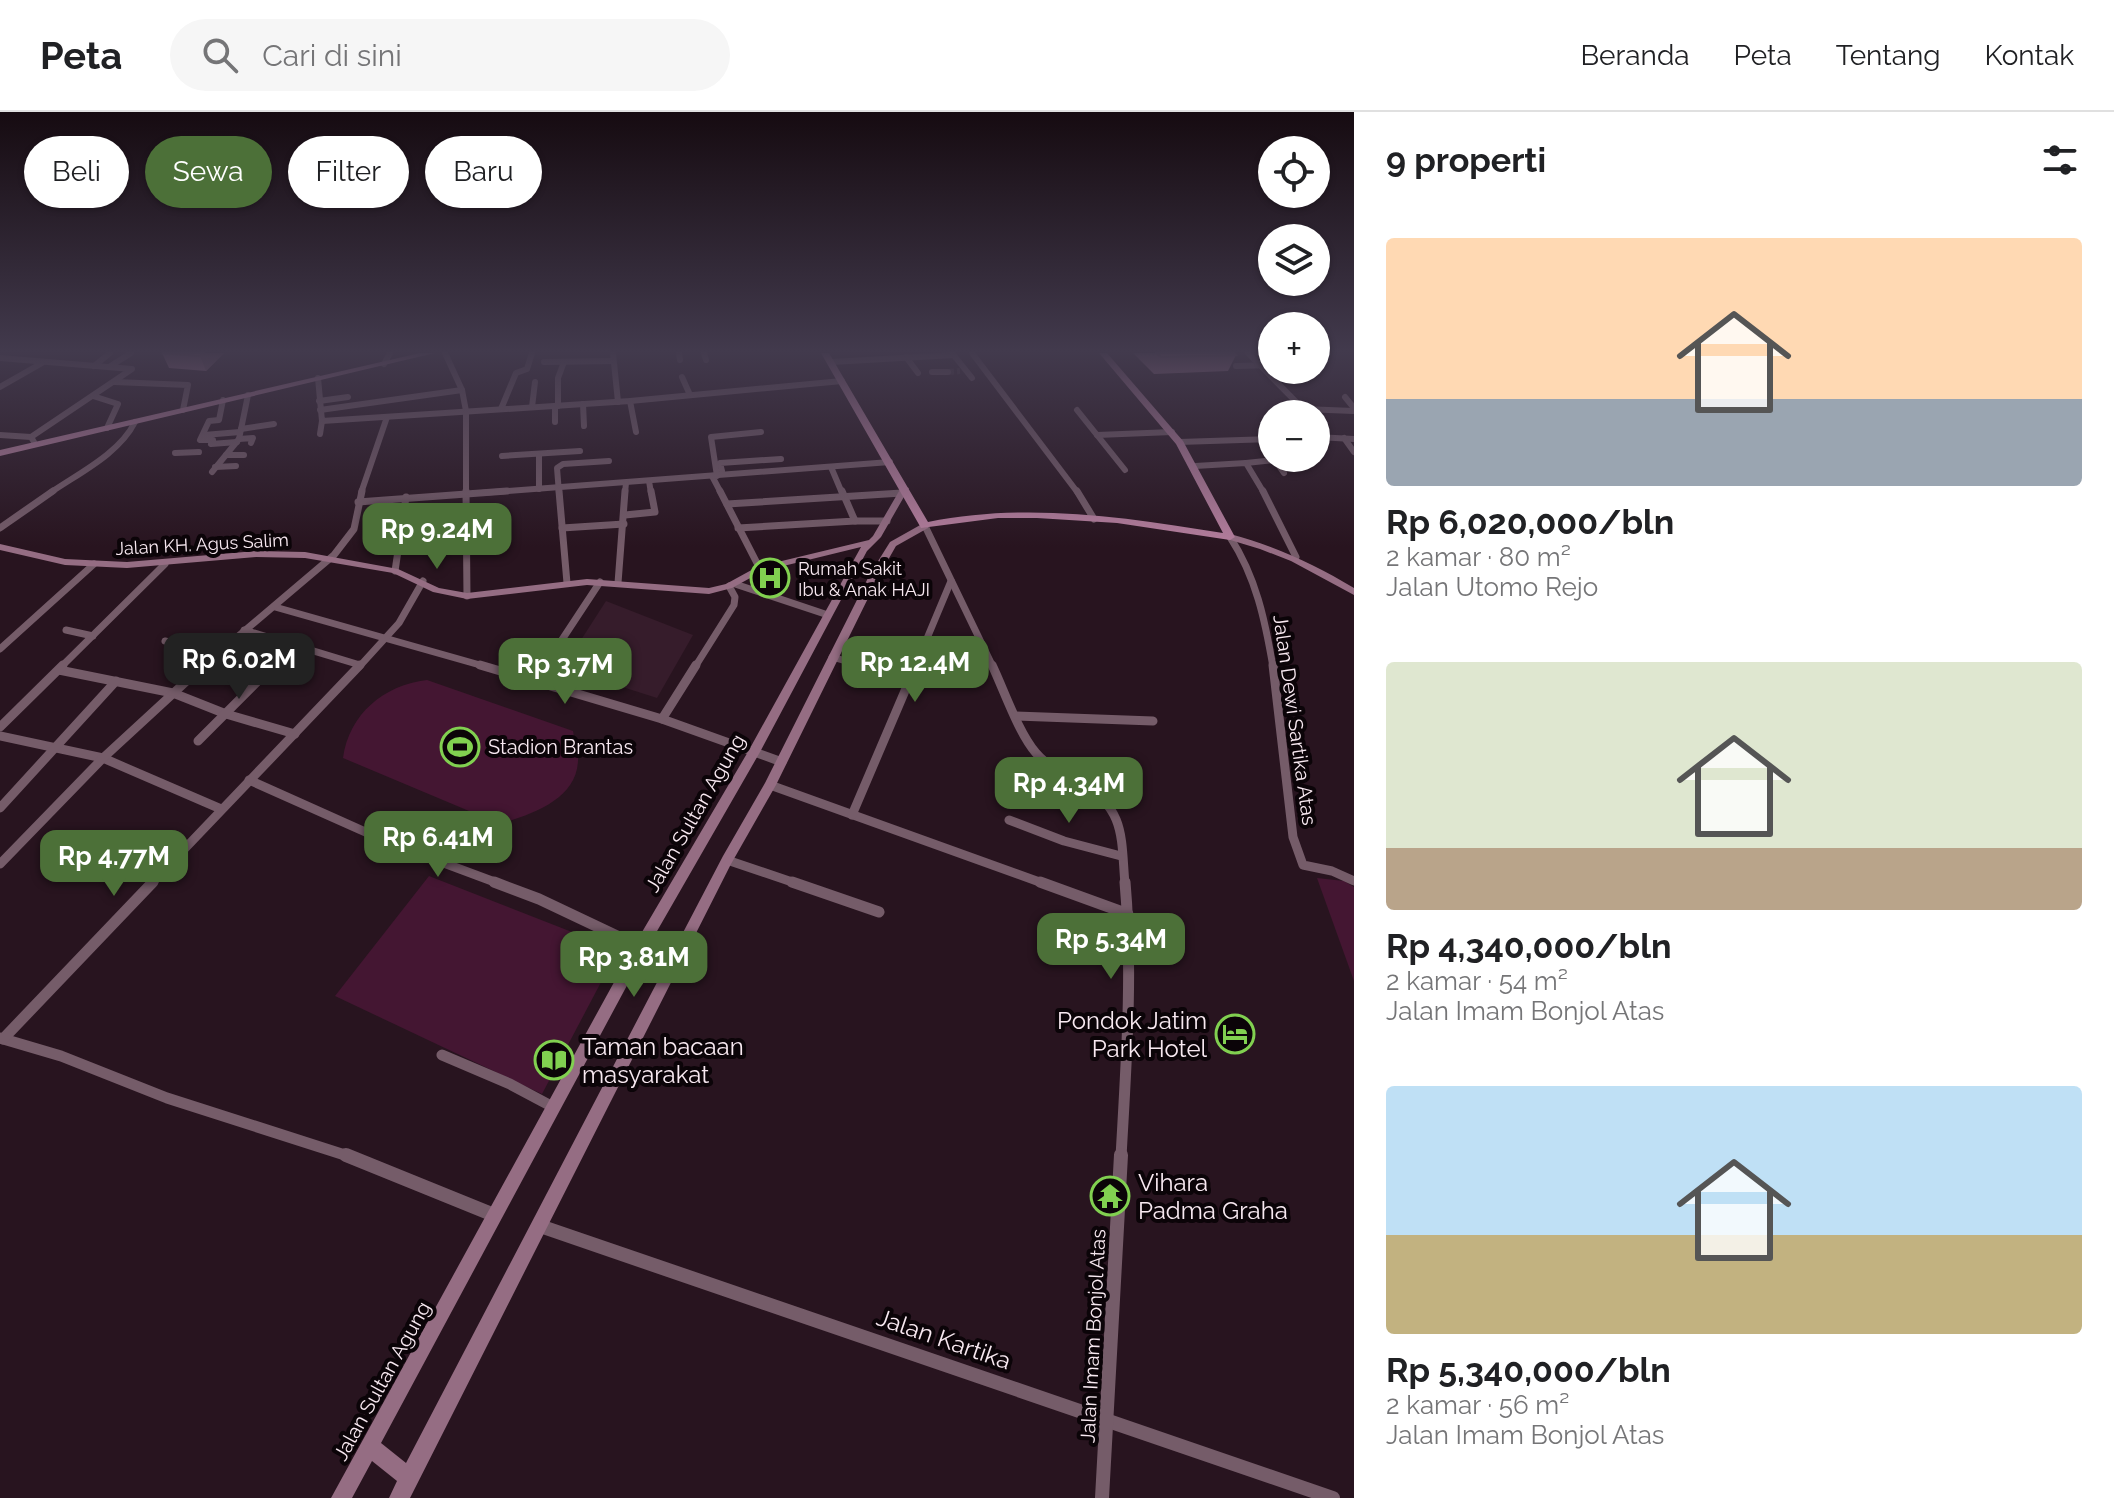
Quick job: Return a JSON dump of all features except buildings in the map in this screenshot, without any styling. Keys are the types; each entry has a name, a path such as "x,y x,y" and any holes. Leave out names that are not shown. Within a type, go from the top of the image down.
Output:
{"main road":[{"path":"0,453 33,441 152,418"},
{"path":"864,418 890,462 901,496 905,503 915,508"},
{"path":"1159,418 1195,466 1230,537"},
{"path":"901,496 915,508 925,526"},
{"name":"Jalan Sultan Agung","path":"341,1498 640,948 754,752 836,600 901,496"},
{"path":"399,1498 727,860 782,762 857,606 893,544 925,526 1046,515 1094,519 1230,537 1270,547 1296,557 1354,592"},
{"name":"Jalan KH. Agus Salim","path":"0,547 42,558 94,564 165,564 271,553 331,559 395,571 423,581 436,590 467,596 567,583 600,582 698,591 732,585 760,569 871,542"},
{"path":"836,600 845,607 857,606"},
{"path":"369,1446 409,1478"}],"street":[{"path":"0,435 33,441 64,418"},
{"path":"107,428 112,418"},
{"path":"175,453 196,452 209,421 219,418"},
{"path":"236,466 213,469 239,436 243,418"},
{"path":"320,434 321,418"},
{"path":"322,421 376,418"},
{"path":"0,864 103,758 173,693 331,559 353,532 358,502 387,418"},
{"path":"466,418 467,596"},
{"path":"555,418 555,422"},
{"path":"584,418 584,426"},
{"path":"633,418 636,432"},
{"path":"1023,418 1067,474 1094,519"},
{"path":"1083,418 1125,470"},
{"path":"0,528 117,446 128,436 135,422"},
{"path":"201,438 239,436 274,424"},
{"path":"214,429 239,436 249,444"},
{"path":"760,569 727,504 711,437 761,432"},
{"path":"1097,435 1172,432"},
{"path":"1330,437 1354,439"},
{"path":"1344,438 1354,452"},
{"path":"1179,442 1258,439"},
{"path":"502,456 580,451"},
{"path":"539,454 539,489"},
{"path":"226,455 244,455"},
{"path":"718,475 720,463 781,459"},
{"path":"1195,466 1275,460 1284,473"},
{"path":"567,583 557,488 559,465 609,461"},
{"path":"358,502 890,462"},
{"path":"1246,463 1272,506 1296,557"},
{"path":"831,467 855,521"},
{"path":"562,528 624,520 655,512 649,481"},
{"path":"618,583 626,483"},
{"path":"727,504 844,496 901,496"},
{"path":"395,571 406,497"},
{"path":"738,528 887,521"},
{"name":"Jalan Imam Bonjol Atas","path":"925,526 1037,755 1107,800 1120,824 1128,914 1123,1145 1102,1498"},
{"name":"Jalan Dewi Sartika Atas","path":"1230,537 1244,554 1267,625 1293,837 1303,865 1332,871 1354,881"},
{"path":"0,649 94,564"},
{"path":"0,727 165,564"},
{"path":"423,581 405,614 360,665 2,1038 61,1056 167,1098 338,1152 494,1215"},
{"path":"852,815 951,581"},
{"path":"535,680 600,582"},
{"path":"732,585 828,615"},
{"path":"662,719 734,605 732,585"},
{"path":"275,607 535,680 662,719 782,762"},
{"path":"66,630 93,636"},
{"path":"244,630 360,665"},
{"path":"165,641 217,653"},
{"path":"198,741 293,646"},
{"path":"832,657 909,678"},
{"path":"59,670 173,693 226,714 295,734"},
{"path":"0,808 116,681"},
{"path":"1016,716 1153,721"},
{"path":"0,736 103,758 221,809"},
{"path":"249,780 390,843 539,899 674,963"},
{"path":"770,785 1128,914"},
{"path":"1009,820 1064,841 1121,856"},
{"path":"727,860 879,912"},
{"path":"442,1055 510,1084 553,1107"},
{"name":"Jalan Kartika","path":"540,1226 1333,1498"}],"shaded area":[{"path":"606,601 693,635 657,698 563,668"},
{"name":"Stadion Brantas","path":"427,680 573,731 578,756 577,771 563,794 539,809 500,824 343,758 353,728 371,704 397,688"},
{"path":"429,876 618,950 542,1094 335,996"},
{"path":"1317,878 1344,881 1354,887 1354,981"}],"place":[{"name":"Rumah Sakit Ibu & Anak HAJI","path":"770,578"},
{"name":"Stadion Brantas","path":"460,747"},
{"name":"Pondok Jatim Park Hotel","path":"1235,1034"},
{"name":"Taman bacaan masyarakat","path":"554,1060"},
{"name":"Vihara Padma Graha","path":"1110,1196"}]}
